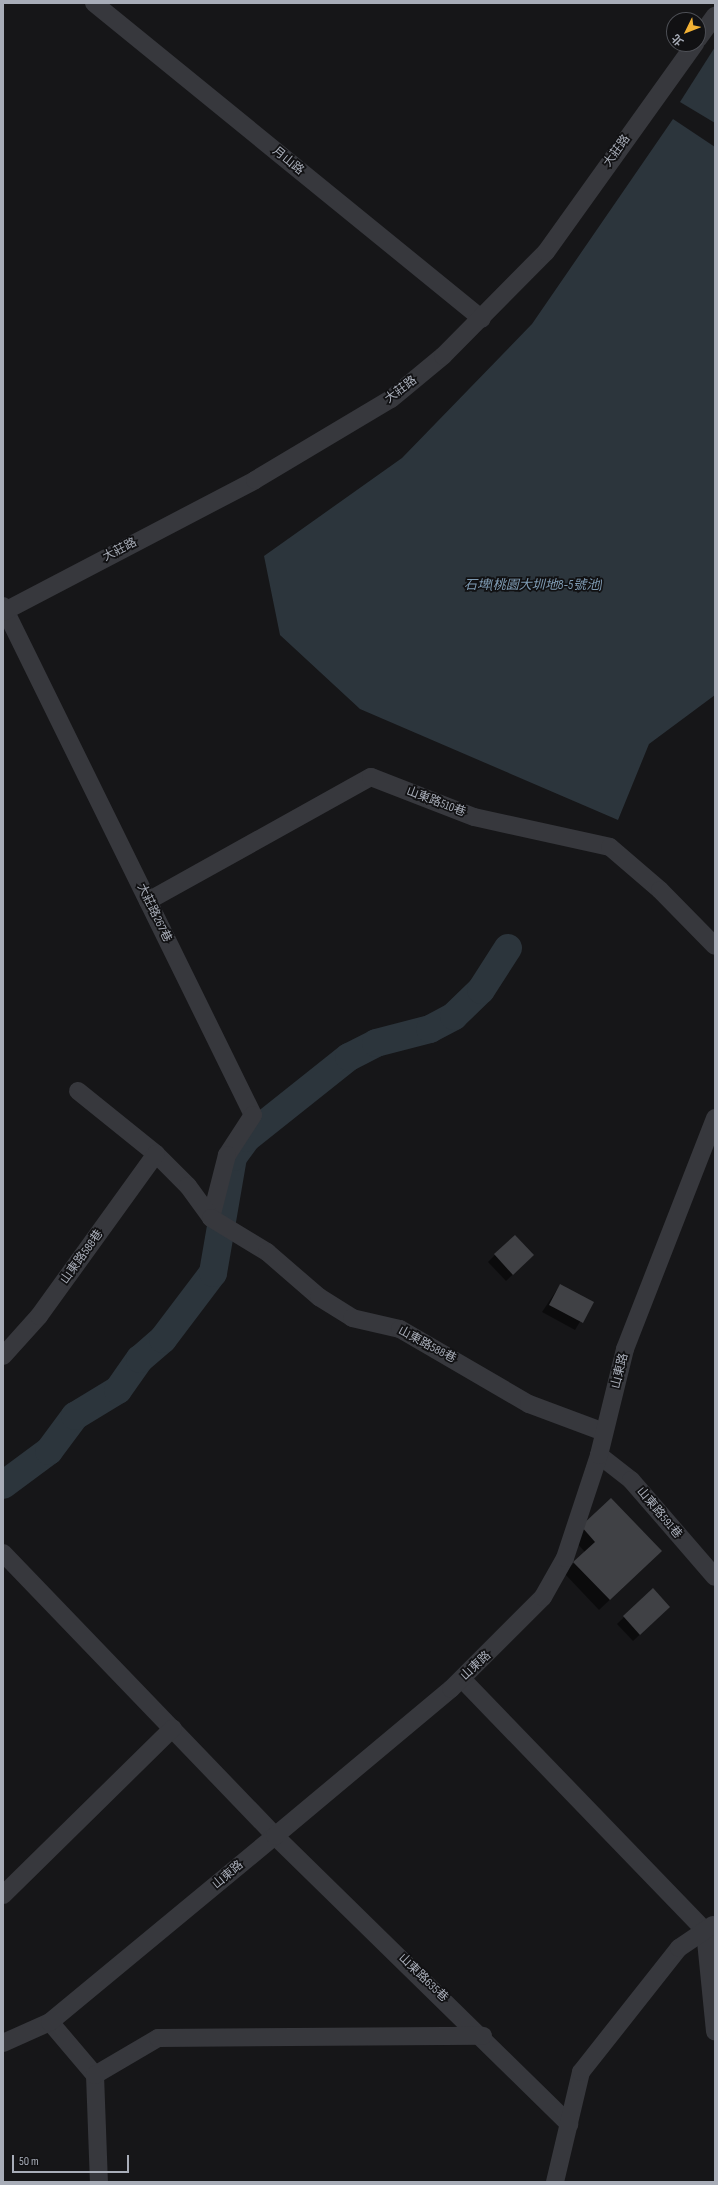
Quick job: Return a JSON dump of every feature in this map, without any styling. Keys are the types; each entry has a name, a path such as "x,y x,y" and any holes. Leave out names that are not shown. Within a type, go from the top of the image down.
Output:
{"street":[{"name":"月山路","path":"94,3 482,319"},
{"path":"706,28 715,16"},
{"name":"大莊路","path":"4,610 255,480 391,399 482,319 546,252 688,52"},
{"name":"大莊路267巷","path":"4,610 254,1115 227,1155 211,1218"},
{"name":"山東路510巷","path":"148,901 371,777 474,817 610,847 660,890 715,946"},
{"path":"78,1091 156,1154 188,1186 211,1218"},
{"name":"山東路","path":"3,2043 50,2022 462,1679 543,1597 565,1558 599,1455 625,1349 715,1118"},
{"name":"山東路588巷","path":"3,1356 39,1316 156,1154"},
{"name":"山東路588巷","path":"211,1218 238,1236 267,1252 319,1297 352,1318 400,1329 529,1404 604,1432"},
{"name":"山東路591巷","path":"599,1455 631,1480 715,1577"},
{"name":"山東路635巷","path":"3,1553 173,1728 275,1836 483,2036 569,2124"},
{"path":"462,1679 710,1928 715,2032"},
{"path":"3,1895 173,1728"},
{"path":"555,2182 581,2072 679,1948 710,1928"},
{"path":"50,2022 95,2075 99,2182"},
{"path":"95,2075 136,2049 166,2038 483,2036"}],"water":[{"path":"715,47 715,123 680,102"},
{"name":"石埤(桃園大圳地8-5號池)","path":"673,119 715,147 715,695 649,744 618,820 360,709 280,635 264,556 402,458 532,324"}],"building":[{"path":"515,1235 534,1255 513,1275 494,1254"},
{"path":"560,1284 594,1302 583,1323 549,1305"},
{"path":"611,1498 662,1551 610,1600 573,1562 595,1542 581,1526"},
{"path":"653,1588 670,1607 640,1635 623,1616"}],"waterway":[{"path":"3,1485 49,1451 75,1416 118,1390 140,1359 163,1339 213,1273 233,1157 247,1138 349,1057 376,1043 430,1029 454,1016 481,990 508,948"}]}
